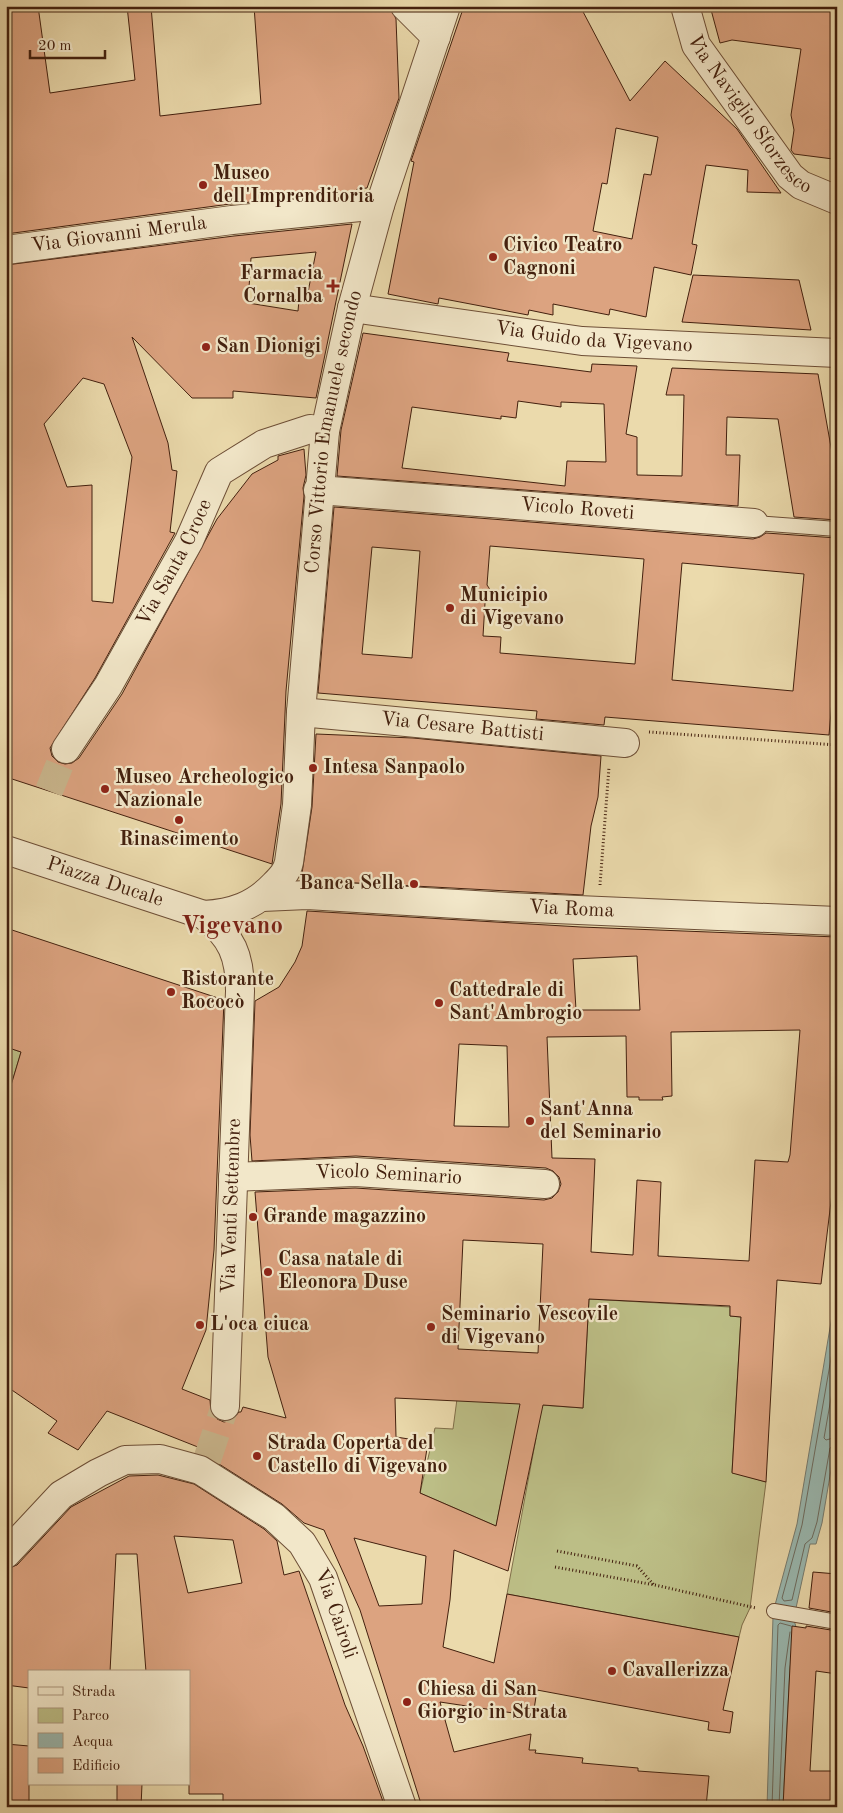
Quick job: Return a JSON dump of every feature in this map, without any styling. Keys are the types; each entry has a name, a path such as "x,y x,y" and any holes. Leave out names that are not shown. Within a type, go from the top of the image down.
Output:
{"street":[{"path":"405,6 436,37"},
{"name":"Corso Vittorio Emanuele secondo","path":"287,870 297,805 301,712 318,490 325,431 352,308 380,205 446,6"},
{"name":"Via Naviglio Sforzesco","path":"684,6 696,45 790,176 801,184 837,200"},
{"name":"Via Giovanni Merula","path":"6,250 232,220 380,205"},
{"name":"Via Guido da Vigevano","path":"352,308 582,341 837,353"},
{"name":"Via Santa Croce","path":"66,749 108,686 184,550 219,472 264,444 310,429 325,431"},
{"name":"Vicolo Roveti","path":"318,490 754,523"},
{"name":"Via Cesare Battisti","path":"301,712 618,742"},
{"name":"Piazza Ducale","path":"6,850 204,915 218,926 232,944 240,968 239,1005"},
{"name":"Piazza Ducale","path":"204,915 225,913 239,909 262,897 287,870"},
{"name":"Piazza Ducale","path":"262,897 307,895"},
{"name":"Via Roma","path":"307,895 508,907 598,909 837,921"},
{"name":"Via Venti Settembre","path":"225,1406 239,1005"},
{"name":"Vicolo Seminario","path":"233,1177 355,1172 544,1184"},
{"name":"Via Cairoli","path":"6,1554 61,1495 98,1473 125,1460 160,1459 204,1465 274,1517 302,1543 323,1578 402,1807"}],"lane":[{"name":"Vicolo Roveti","path":"754,523 837,529"},
{"path":"774,1611 837,1622"}],"path":[{"path":"598,909 618,742 626,731 837,745"},
{"path":"557,1551 637,1566 655,1585"},
{"path":"555,1567 655,1585 750,1608 774,1611"}],"green space":[{"path":"6,1047 21,1052 6,1102"},
{"path":"589,1299 730,1307 730,1316 741,1317 732,1472 766,1482 750,1608 739,1637 507,1594 536,1438 515,1432 496,1526 420,1493 435,1428 453,1429 457,1399 583,1408"}],"water":[{"path":"834,1304 837,1304 837,1434 822,1523 816,1544 810,1544 796,1608 775,1605 797,1524"},
{"path":"773,1617 794,1620 796,1627 790,1668 783,1807 767,1807"}],"building":[{"path":"6,6 38,6 50,93 135,80 127,6 151,6 160,116 261,104 254,6 390,6 396,19 399,98 367,188 357,189 357,192 230,204 6,234"},
{"path":"464,6 580,6 630,101 665,61 737,129 781,193 747,192 748,170 706,165 692,244 697,245 691,275 654,267 646,317 610,309 609,315 553,304 553,315 529,310 528,315 439,298 438,304 388,294 414,162 411,161","holes":["616,128 658,137 651,175 644,174 632,239 593,231 602,183 607,184"]},
{"path":"710,6 837,6 837,135 833,159 794,154 791,150 794,130 791,115 801,49 732,40 720,43"},
{"path":"352,224 316,398 233,391 233,398 192,398 132,337 168,443 172,470 177,471 170,532 175,533 95,678 50,748 52,756 58,762 72,763 79,758 122,694 217,519 252,474 278,460 278,456 304,449 306,475 303,488 304,496 286,691 281,804 272,864 6,777 6,265 234,236","holes":["316,252 306,302 299,300 298,311 248,303 251,258","83,378 104,384 132,457 113,603 92,601 92,485 67,487 44,424"]},
{"path":"693,275 799,280 811,330 682,322"},
{"path":"363,333 509,353 507,361 591,372 592,364 637,366 626,434 637,437 637,475 682,476 684,395 666,395 672,368 818,374 837,481 837,520 794,517 778,419 727,417 726,455 740,455 738,506 337,476 341,430","holes":["518,401 561,407 561,402 604,404 606,462 567,461 565,486 402,468 412,407 501,419 501,416 516,418"]},
{"name":"Municipio di Vigevano","path":"334,507 753,539 766,533 837,538 837,644 829,735 605,717 604,725 536,719 537,711 318,693","holes":["490,546 644,559 635,664 500,653 501,637 483,636 485,603 491,599 489,595 491,591 487,585","372,547 420,551 412,658 362,654","682,563 804,574 793,691 672,680"]},
{"path":"316,734 413,738 601,756 598,797 591,826 583,895 301,880 312,807"},
{"path":"307,911 581,927 837,937 837,1152 821,1284 777,1280 766,1482 732,1473 741,1317 730,1316 730,1306 589,1299 583,1408 543,1405 508,1571 454,1550 450,1600 443,1647 494,1663 507,1594 739,1637 723,1710 733,1712 730,1733 708,1730 709,1722 537,1690 533,1716 440,1702 454,1752 531,1734 529,1750 536,1750 535,1753 583,1758 582,1763 638,1768 638,1771 709,1776 706,1807 605,1801 605,1806 587,1807 422,1807 360,1610 324,1530 304,1523 282,1504 208,1457 218,1455 107,1411 78,1450 48,1433 57,1421 6,1386 6,1102 21,1052 6,1047 6,928 224,1000 214,1250 206,1330 182,1389 210,1400 211,1413 217,1419 224,1422 232,1420 241,1412 243,1407 286,1418 268,1357 255,1192 355,1188 544,1200 552,1198 558,1192 561,1184 559,1177 553,1171 546,1168 356,1156 252,1161 250,1135 255,1001 279,987 295,962 302,946","holes":["637,956 640,1010 576,1010 573,959","800,1030 790,1155 788,1162 755,1160 749,1261 658,1256 661,1182 637,1180 633,1255 591,1252 595,1159 552,1158 547,1037 626,1036 627,1097 639,1097 639,1100 663,1100 662,1097 672,1096 671,1032","459,1044 507,1046 509,1127 454,1126","463,1240 543,1244 538,1353 458,1349","395,1398 520,1404 496,1526 420,1493 428,1442 396,1437","354,1538 426,1556 422,1604 379,1606"]},
{"path":"158,1475 194,1484 264,1529 277,1541 284,1575 299,1571 345,1705 363,1746 385,1807 223,1807 223,1794 189,1794 190,1670 146,1670 137,1554 116,1554 110,1670 28,1670 28,1688 6,1685 6,1569 17,1565 71,1507 129,1476","holes":["174,1536 233,1540 242,1583 188,1593"]},
{"path":"813,1572 837,1574 837,1613 809,1608"},
{"path":"792,1626 806,1628 806,1626 837,1631 837,1674 816,1671 810,1771 837,1771 837,1807 783,1807"},
{"path":"6,1744 28,1746 29,1807 6,1807"},
{"path":"117,1786 142,1786 141,1807 117,1807"}],"tunnel":[{"path":"49,791 66,749"},
{"path":"207,1460 225,1406"}],"place":[{"name":"Museo dell'Imprenditoria","path":"203,185"},
{"name":"Civico Teatro Cagnoni","path":"493,257"},
{"name":"Farmacia Cornalba","path":"333,286"},
{"name":"San Dionigi","path":"206,347"},
{"name":"Municipio di Vigevano","path":"450,608"},
{"name":"Intesa Sanpaolo","path":"313,768"},
{"name":"Museo Archeologico Nazionale","path":"105,789"},
{"name":"Rinascimento","path":"179,820"},
{"name":"Banca Sella","path":"414,884"},
{"name":"Ristorante Rococò","path":"171,992"},
{"name":"Cattedrale di Sant'Ambrogio","path":"439,1003"},
{"name":"Sant'Anna del Seminario","path":"530,1121"},
{"name":"Grande magazzino","path":"253,1217"},
{"name":"Casa natale di Eleonora Duse","path":"268,1272"},
{"name":"L'oca ciuca","path":"200,1325"},
{"name":"Seminario Vescovile di Vigevano","path":"431,1327"},
{"name":"Strada Coperta del Castello di Vigevano","path":"257,1456"},
{"name":"Cavallerizza","path":"612,1671"},
{"name":"Chiesa di San Giorgio in Strata","path":"407,1702"}],"district":[{"name":"Vigevano","path":"232,926"}]}
